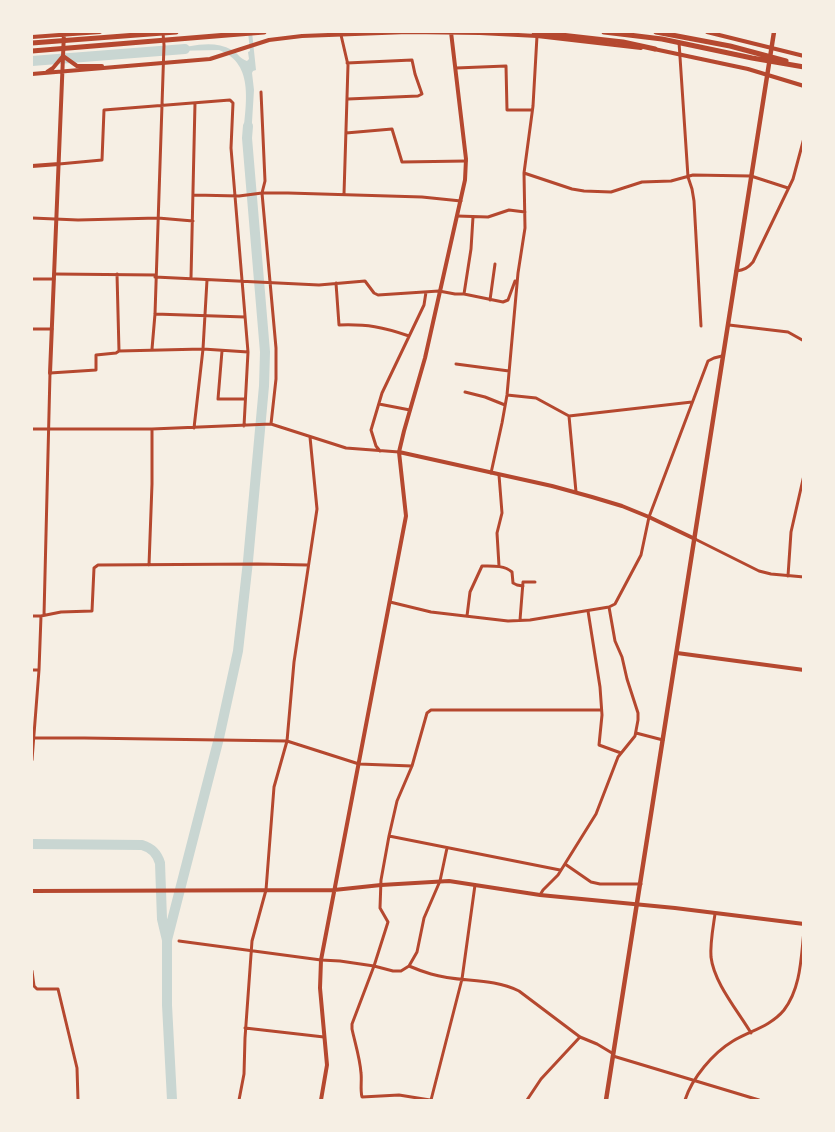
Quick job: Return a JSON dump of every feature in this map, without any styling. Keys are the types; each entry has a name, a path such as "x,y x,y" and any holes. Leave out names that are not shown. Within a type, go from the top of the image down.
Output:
{"highway":[{"path":"32,44 176,32"},
{"path":"32,51 264,32"},
{"path":"604,32 662,39 804,67"},
{"path":"656,32 730,46 804,67"},
{"path":"536,33 623,42 655,49"}],"main road":[{"path":"606,1101 774,32"}],"street":[{"path":"32,37 100,32"},
{"path":"152,349 163,32"},
{"path":"321,1101 327,1065 320,988 321,960 406,516 399,452 425,358 465,180 466,161 451,32"},
{"path":"678,32 688,177 694,201 701,326"},
{"path":"707,32 804,56"},
{"path":"32,760 43,616 47,428 62,72 60,63 64,33"},
{"path":"63,53 70,42 82,33"},
{"path":"341,33 347,63 348,99 344,194"},
{"path":"32,74 213,58 259,43 291,37 341,33 536,33 655,49 748,69 804,86"},
{"path":"491,473 507,394 518,273 525,228 524,173 532,110 536,33"},
{"path":"32,37 48,40 71,62 81,67 111,68"},
{"path":"347,63 412,60 422,94 348,99"},
{"path":"44,73 60,63"},
{"path":"456,68 506,66 507,110 532,110"},
{"path":"261,92 265,181 262,193 276,348 276,379 271,424"},
{"path":"32,166 102,160 104,111 230,100 233,103 231,148 248,352 244,426"},
{"path":"191,279 195,103"},
{"path":"346,133 392,129 402,162 466,161"},
{"path":"736,270 744,270 753,262 793,179 804,138"},
{"path":"524,173 572,189 598,192 611,192 642,182 671,181 693,175 751,176 788,188"},
{"path":"194,195 344,194 461,201"},
{"path":"458,216 488,217 509,210 525,212"},
{"path":"464,294 471,249 472,217"},
{"path":"32,218 78,220 158,218 193,221"},
{"path":"490,300 495,264"},
{"path":"32,279 117,274 319,285 365,281 374,294 378,295 439,291 503,302 508,300 518,273"},
{"path":"117,274 119,351"},
{"path":"194,428 203,349 207,280"},
{"path":"336,284 339,325 378,326 409,336"},
{"path":"380,451 371,430 382,393 424,304 426,292"},
{"path":"155,314 245,317"},
{"path":"729,325 788,332 804,340"},
{"path":"32,329 52,329"},
{"path":"50,374 96,370 96,355 119,351 203,349 248,352"},
{"path":"222,351 218,399 246,399"},
{"path":"390,602 431,612 519,620 609,608 615,604 641,555 650,517 708,361 724,356"},
{"path":"456,364 509,371"},
{"path":"465,392 505,405"},
{"path":"507,394 536,398 569,416 693,402"},
{"path":"379,404 410,410"},
{"path":"569,416 576,492"},
{"path":"32,429 152,429 271,424 346,448 399,452 576,492 650,517 759,571 804,577"},
{"path":"149,566 152,429"},
{"path":"239,1101 244,1074 252,941 266,891 274,787 287,741 294,663 317,509 310,437"},
{"path":"499,475 502,513 497,533 499,566"},
{"path":"788,576 791,532 804,475"},
{"path":"32,616 92,611 94,568 98,565 308,565"},
{"path":"467,616 470,592 482,566 499,566 509,569 512,572 513,583 523,586"},
{"path":"519,620 523,582 535,582"},
{"path":"540,895 561,870 596,814 621,753 636,733 638,712 615,641 609,608"},
{"path":"588,611 602,710 599,745 621,753"},
{"path":"677,653 804,670"},
{"path":"32,670 39,670"},
{"path":"476,885 462,979 430,1101 399,1095 362,1097 361,1071 352,1024 388,922 380,909 381,885 389,836 397,801 412,766 427,713 431,710 602,710"},
{"path":"636,733 663,740"},
{"path":"33,738 287,741 359,764 412,766"},
{"path":"389,836 561,870"},
{"path":"179,941 401,971 409,966 417,952 424,918 440,881 447,848"},
{"path":"565,864 591,882 640,884"},
{"path":"32,891 334,890 449,881 540,895 804,924"},
{"path":"715,914 711,945 714,971 751,1033"},
{"path":"685,1101 694,1080 723,1048 777,1017 788,1004 799,973 804,930"},
{"path":"409,966 432,975 500,983 519,991 580,1037 614,1055 759,1101"},
{"path":"32,971 34,986 58,989 76,1061 78,1101"},
{"path":"245,1028 325,1038"},
{"path":"527,1101 541,1079 580,1037"}],"shaded area":[{"path":"248,32 252,32 256,70 252,73 254,90 251,138 243,138 246,87 239,65 231,56 219,50 171,51 171,49 217,45 232,50 247,61 250,51"}],"waterway":[{"path":"32,61 185,49"},
{"path":"167,940 219,738 238,651 248,561 265,352 247,138 248,126"},
{"path":"32,844 142,845 154,851 157,856 160,863 162,919 167,940 167,1005 172,1100"}]}
